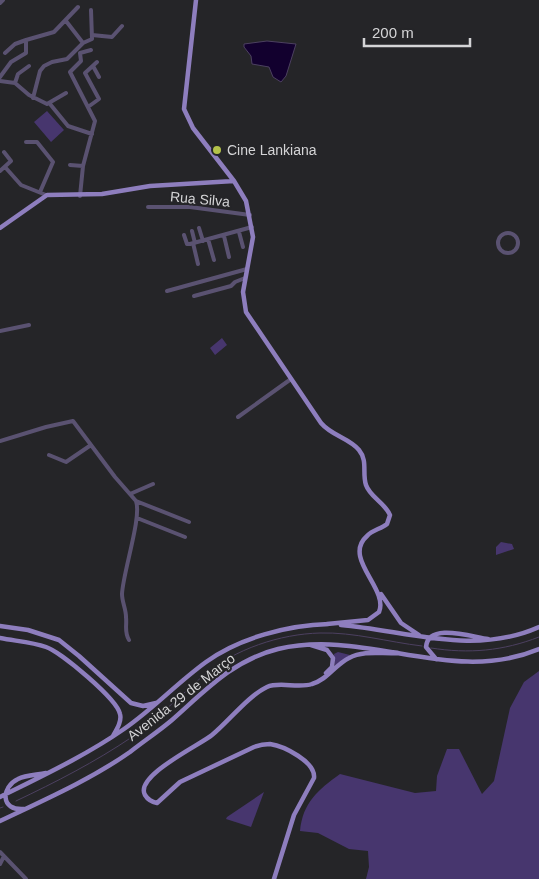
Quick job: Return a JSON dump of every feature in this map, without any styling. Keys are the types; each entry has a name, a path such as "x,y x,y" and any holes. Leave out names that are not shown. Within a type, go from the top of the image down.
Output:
{"main road":[{"path":"196,0 187,66 184,109 198,135 234,181 246,201 252,227 243,299 248,318 327,430 353,444 361,452 364,462 366,486 389,511 390,519 387,524 368,535 363,541 362,565 381,601 377,615 364,621 326,624"},
{"path":"0,228 43,195 80,196 150,186 234,181"},
{"path":"368,576 398,620 406,628 423,637"},
{"name":"Avenida 29 de Março","path":"0,797 52,772 113,737 160,702 198,668 229,649 272,634 326,624 465,642 498,640 539,627"},
{"path":"0,626 28,630 59,640 80,656 131,703 145,706 160,702"},
{"path":"438,659 427,650 426,644 428,638 436,633 444,632 498,640"},
{"path":"0,638 46,647 75,666 115,704 120,713 119,723 113,737"},
{"name":"Avenida 29 de Março","path":"0,821 87,779 128,754 236,665 268,652 305,644 330,643 438,659 486,662 511,658 539,649"},
{"path":"305,644 327,650 333,662 325,674 306,686"},
{"path":"274,879 294,814 314,778 314,771 309,763 274,745 260,745 185,779 157,803 147,798 144,789 154,774 212,736 262,690 276,685 306,686 320,681 347,659 356,655 398,653"},
{"path":"28,808 18,809 10,807 6,801 6,794 18,779 52,772"}],"street":[{"path":"0,3 3,0"},
{"path":"5,53 15,44 52,32 66,21 78,7"},
{"path":"33,98 40,71 44,66 69,58 82,43 92,39 91,10"},
{"path":"66,21 82,43"},
{"path":"92,35 112,37 122,26"},
{"path":"0,77 11,62 25,54 26,40"},
{"path":"80,196 82,166 95,121 80,88 72,77 71,70 81,61 80,53 91,50"},
{"path":"88,107 99,99 86,75 88,69 97,62"},
{"path":"15,83 18,74 29,66"},
{"path":"93,66 100,77"},
{"path":"0,81 15,83 33,98 50,104 68,126 92,134"},
{"path":"50,104 66,93"},
{"path":"5,167 21,185 43,195 53,165 51,159 37,142 26,142"},
{"path":"0,171 11,161 4,152"},
{"path":"70,165 82,166"},
{"name":"Rua Silva","path":"148,207 190,207 250,215"},
{"path":"184,234 187,244 224,236 252,227"},
{"path":"200,228 203,241"},
{"path":"192,232 198,264"},
{"path":"239,232 243,247"},
{"path":"503,234 512,234 518,240 518,246 515,252 505,253 500,249 499,239 503,234"},
{"path":"224,236 230,257"},
{"path":"208,239 214,260"},
{"path":"167,291 247,268"},
{"path":"194,296 231,286 245,278"},
{"path":"0,331 28,325"},
{"path":"238,417 291,379"},
{"path":"0,447 1,442 71,421 77,425 91,446 136,501 189,522"},
{"path":"49,455 66,462 91,446"},
{"path":"130,494 153,484"},
{"path":"129,640 126,632 126,615 122,595 137,518 136,501"},
{"path":"137,518 185,537"},
{"path":"0,852 26,879"},
{"path":"0,864 4,856"}],"shaded area":[{"path":"267,41 296,44 286,76 281,82 273,77 269,67 252,64 251,56 244,47 244,44"},
{"path":"47,111 64,130 51,142 34,122"},
{"path":"222,338 227,345 215,355 210,348"},
{"path":"501,542 512,544 514,549 496,555 496,547"},
{"path":"338,652 350,655 335,666 334,654"},
{"path":"539,671 539,879 366,879 369,867 368,851 349,849 318,833 300,831 304,812 308,804 318,791 340,774 415,793 436,791 437,776 447,749 459,749 482,794 494,781 510,708 524,682"},
{"path":"264,792 251,827 226,819 227,817"}],"waterway":[{"path":"16,801 104,755 151,722 216,666 259,645 289,636 333,633 422,646"},
{"path":"431,648 459,651 486,650 526,642 539,637"}],"place":[{"name":"Cine Lankiana","path":"217,150"}]}
